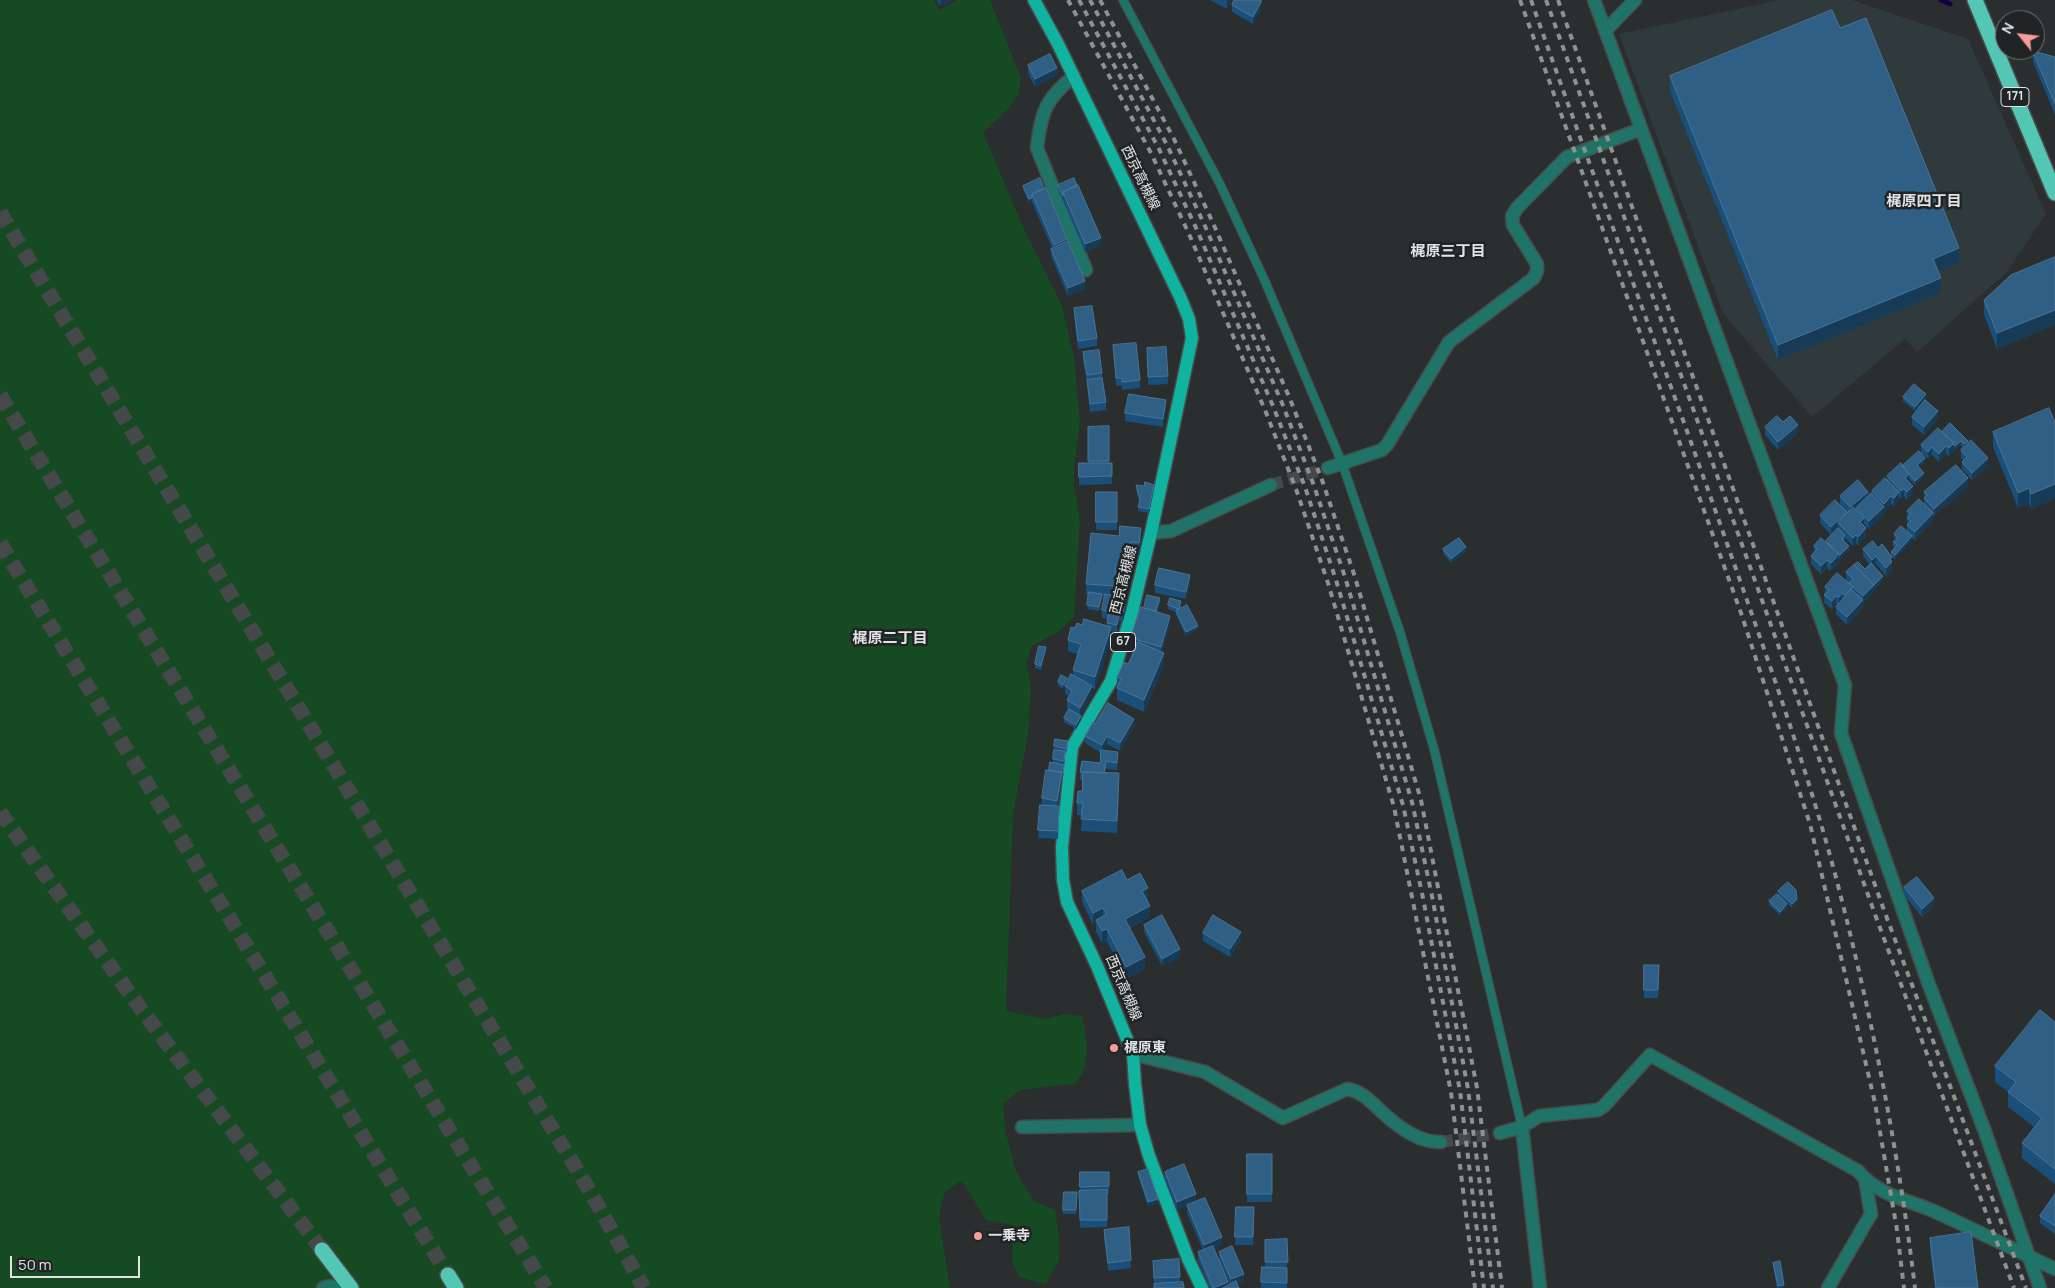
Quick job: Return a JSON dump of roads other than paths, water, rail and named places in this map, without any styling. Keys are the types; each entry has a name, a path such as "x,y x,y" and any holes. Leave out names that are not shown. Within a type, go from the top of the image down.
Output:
{"highway":[{"name":"171","path":"1974,0 2055,194"},
{"path":"322,1250 352,1288"},
{"path":"448,1274 456,1288"}],"main road":[{"name":"西京高槻線","path":"1034,0 1074,76 1181,299 1191,328 1192,338 1147,534 1132,612 1111,681 1072,747 1062,847 1063,880 1067,902 1098,966 1134,1054 1134,1084 1140,1125 1148,1156 1202,1288"}],"street":[{"path":"1594,0 1845,685 1841,733 1925,973 1984,1129 2040,1288"},
{"path":"1605,31 1635,0"},
{"path":"1074,76 1049,99 1039,131 1037,148 1086,270"},
{"path":"1328,468 1382,450 1388,445 1449,342 1534,278 1537,264 1513,225 1512,216 1517,208 1566,157 1641,129"},
{"path":"1147,534 1171,532 1271,485"},
{"path":"1134,1054 1205,1072 1283,1118 1347,1089 1356,1090 1384,1114 1419,1138 1440,1142"},
{"path":"1500,1132 1522,1127 1539,1116 1598,1110 1604,1106 1650,1055 1858,1171 1871,1185 1910,1204 1935,1212 2055,1269"},
{"path":"1022,1127 1140,1125"},
{"path":"1522,1127 1540,1288"},
{"path":"1828,1288 1870,1214 1865,1179"},
{"path":"323,1288 328,1286 344,1288"}],"lane":[{"path":"1123,0 1220,184 1264,279 1342,463 1400,632 1434,749 1522,1127"}],"waterway":[{"path":"1941,0 1950,4"}],"tunnel":[{"path":"0,212 591,1193 644,1288"},
{"path":"0,395 546,1288"},
{"path":"1271,485 1328,468"},
{"path":"0,543 448,1275"},
{"path":"0,812 141,1009 322,1250"},
{"path":"1441,1142 1500,1133"}],"railway":[{"path":"1068,0 1151,153 1189,234 1265,410 1296,489 1328,583 1394,807 1451,1092 1475,1288"},
{"path":"1079,0 1159,149 1197,230 1273,406 1305,487 1336,580 1403,805 1423,898 1460,1091 1484,1288"},
{"path":"1090,0 1167,145 1205,226 1282,403 1313,483 1345,577 1412,802 1432,896 1468,1089 1493,1288"},
{"path":"1100,0 1175,141 1213,223 1290,399 1322,480 1354,574 1421,800 1477,1088 1502,1288"},
{"path":"1520,0 1741,613 1810,824 1875,1103 1897,1230 1904,1288"},
{"path":"1531,0 1753,618 1796,743 1822,827 1847,922 1882,1078 1900,1182 1915,1288"},
{"path":"1546,0 1876,917 2014,1288"},
{"path":"1558,0 1885,913 2026,1288"}],"place":[{"name":"梶原東","path":"1114,1048"},
{"name":"一乗寺","path":"978,1236"}],"district":[{"name":"梶原四丁目","path":"1924,202"},
{"name":"梶原三丁目","path":"1448,252"},
{"name":"梶原二丁目","path":"890,639"}]}
